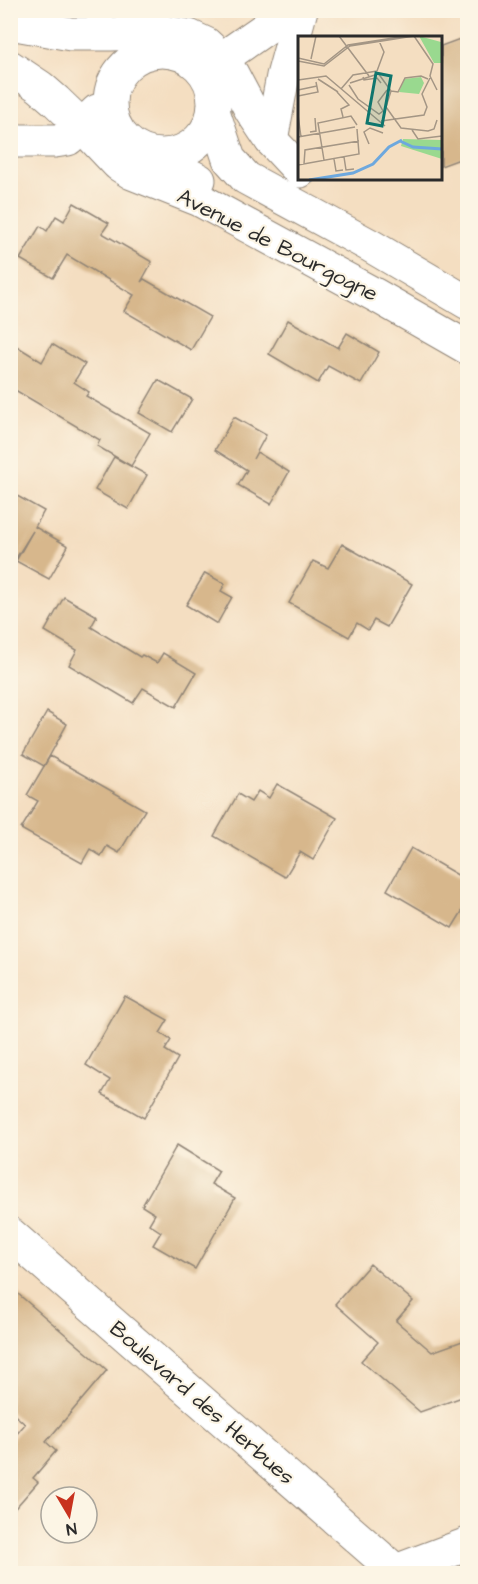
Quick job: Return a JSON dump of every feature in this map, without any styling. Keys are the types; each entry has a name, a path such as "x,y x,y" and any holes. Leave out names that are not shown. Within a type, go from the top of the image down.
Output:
{"street":[{"path":"213,64 292,10"},
{"path":"271,140 283,76 301,10"},
{"path":"10,23 71,34 164,32 189,36 206,44 213,64 210,80 215,103 208,130 198,143 167,156 83,136 55,141 10,141"},
{"path":"143,151 124,139 115,128 110,100 114,82 124,67 138,56 156,51 174,52 190,59 213,64 232,74 251,110 271,140 298,169"},
{"name":"Avenue de Bourgogne","path":"10,67 40,87 83,136 132,173 200,200 468,348"},
{"path":"83,136 110,100"},
{"name":"Avenue de Bourgogne","path":"214,114 229,159 246,178 371,246 468,303"},
{"name":"Avenue de Bourgogne","path":"143,151 256,210 468,329"},
{"path":"309,180 337,210 468,286"},
{"name":"Boulevard des Herbues","path":"10,1233 397,1572"},
{"path":"397,1572 468,1544"}],"building":[{"path":"468,36 468,156 442,166 442,46"},
{"path":"74,203 109,223 102,233 152,262 141,282 144,279 210,317 191,350 124,311 134,295 67,255 53,278 20,259 40,226 47,231 56,216 64,221"},
{"path":"288,320 338,348 347,333 379,352 361,384 328,366 318,383 269,354"},
{"path":"10,342 42,362 52,344 85,364 74,382 89,392 86,396 150,433 131,466 97,446 100,440 10,387"},
{"path":"158,380 192,399 172,432 139,413"},
{"path":"234,417 266,435 253,459 257,452 289,472 271,504 238,485 247,470 215,450"},
{"path":"114,457 147,475 128,509 95,490"},
{"path":"10,492 44,511 35,527 68,546 49,579 16,561 33,531 10,568"},
{"path":"342,544 412,584 387,627 374,620 368,630 357,623 349,637 289,603 313,561 328,568"},
{"path":"205,573 225,584 221,591 232,597 217,624 186,605"},
{"path":"64,597 97,616 91,627 140,657 142,655 157,663 163,653 196,673 176,707 143,688 133,703 69,665 77,650 45,631"},
{"path":"47,712 67,724 44,766 23,754"},
{"path":"50,756 145,810 119,853 107,846 101,856 90,849 82,863 21,829 38,801 27,795"},
{"path":"277,784 337,818 313,860 300,852 285,877 214,836 238,794 251,802 258,791 269,798"},
{"path":"411,848 468,881 468,902 452,928 387,890"},
{"path":"125,996 168,1020 160,1033 171,1040 165,1050 178,1058 144,1118 102,1094 110,1080 86,1065"},
{"path":"177,1145 219,1171 211,1184 235,1198 195,1269 153,1245 161,1232 149,1224 155,1214 142,1206"},
{"path":"370,1264 413,1301 396,1321 432,1352 468,1339 468,1395 420,1412 361,1361 378,1342 335,1304"},
{"path":"10,1287 107,1370 46,1442 56,1451 33,1478 38,1482 10,1514 10,1442 25,1424 10,1411"}]}
